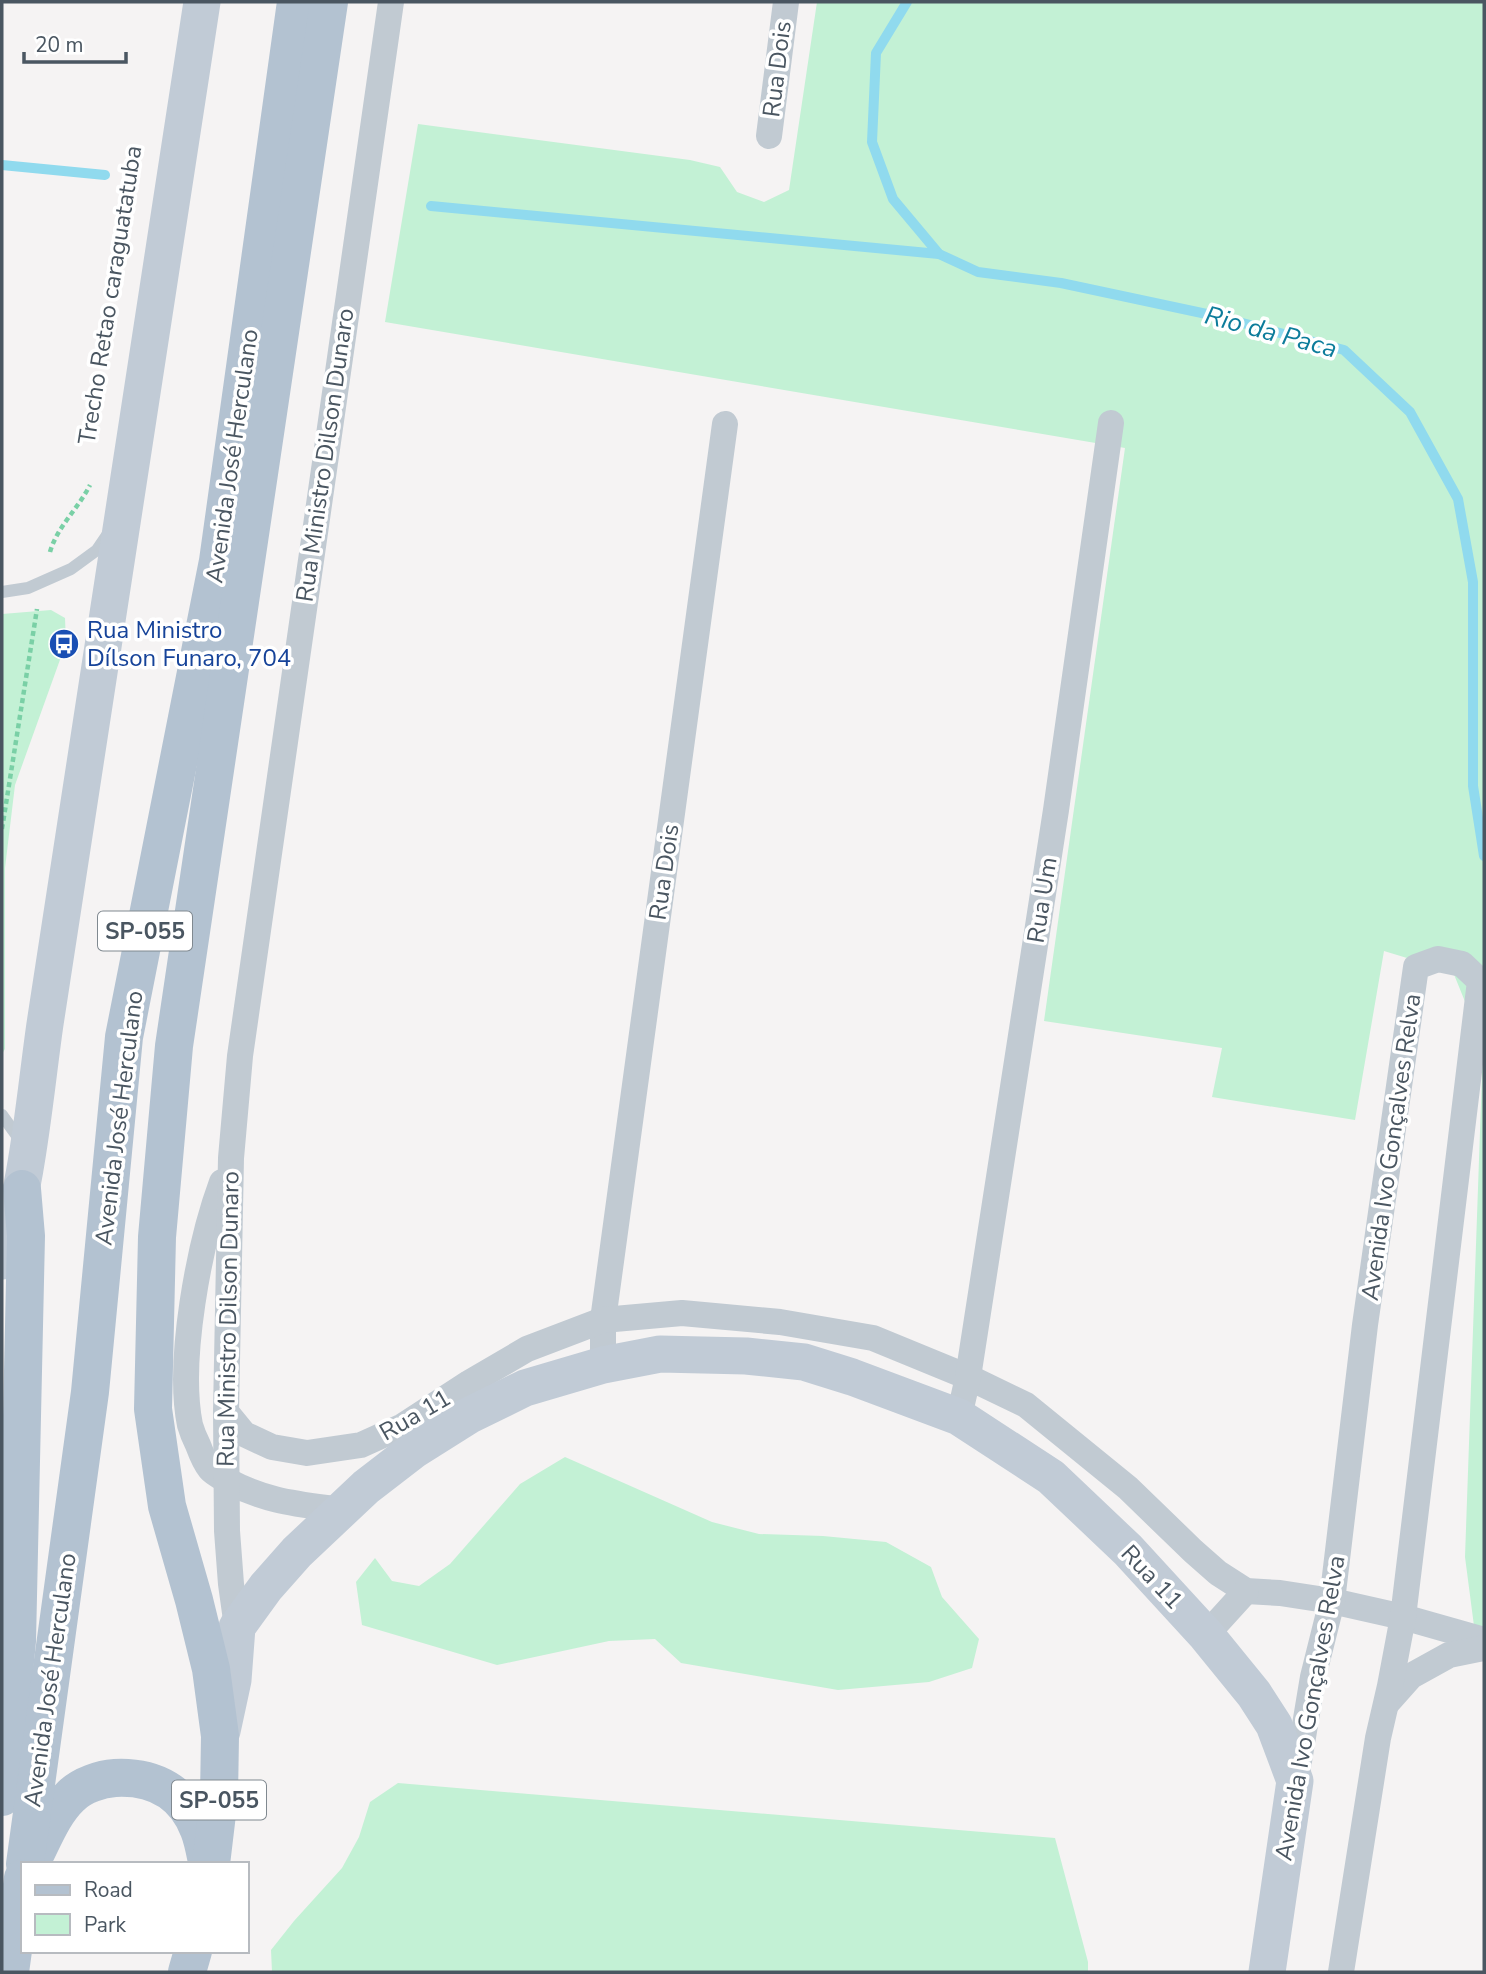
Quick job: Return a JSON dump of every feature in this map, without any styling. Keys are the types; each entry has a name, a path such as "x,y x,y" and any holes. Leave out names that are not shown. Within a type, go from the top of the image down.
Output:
{"main road":[{"path":"2,1261 22,1189 201,2"},
{"name":"Avenida José Herculano","path":"25,1862 90,1392 124,1037 218,561 296,2"},
{"name":"Avenida José Herculano","path":"210,1862 219,1797 220,1736 211,1669 167,1506 153,1409 157,1237 174,1046 328,2"},
{"path":"2,1797 17,1642 26,1236 22,1189"},
{"name":"Rua 11","path":"237,1627 281,1569 366,1487 409,1438 468,1416 525,1388 603,1365 660,1354 746,1356 804,1362 959,1417 1051,1477 1128,1550 1206,1635 1254,1694 1274,1725 1295,1781"},
{"name":"Rua Ministro Dilson Dunaro","path":"220,1736 233,1680 237,1627"},
{"path":"31,1862 52,1821 72,1794 102,1779 134,1777 165,1787 176,1795 199,1830 209,1862"},
{"name":"Avenida Ivo Gonçalves Relva","path":"1266,1972 1295,1781"},
{"path":"9,1972 21,1892"},
{"path":"187,1972 192,1953"}],"street":[{"name":"Rua Ministro Dilson Dunaro","path":"237,1627 231,1584 226,1412 231,1158 240,1056 391,2"},
{"name":"Rua Dois","path":"769,136 786,2"},
{"name":"Rua Um","path":"968,1377 1058,796 1111,423"},
{"name":"Rua Dois","path":"603,1320 725,424"},
{"name":"Avenida Ivo Gonçalves Relva","path":"1295,1781 1313,1677 1332,1601 1365,1325 1416,967 1438,959 1462,964 1480,981 1403,1617 1378,1738 1340,1972"},
{"name":"Rua Ministro Dilson Dunaro","path":"226,1479 210,1470 190,1426 186,1380 191,1313 202,1252 215,1200 231,1158"},
{"name":"Rua 11","path":"226,1412 244,1434 272,1447 307,1453 409,1438 469,1383 527,1349 603,1320 682,1313 780,1322 873,1338 968,1377 1026,1405 1128,1488 1218,1573 1245,1591"},
{"path":"603,1320 603,1365"},
{"path":"959,1417 968,1377"},
{"path":"226,1479 249,1492 279,1502 341,1510"},
{"path":"1206,1635 1245,1591 1332,1601 1403,1617 1484,1640"},
{"path":"1385,1704 1411,1676 1449,1655 1484,1648"}],"lane":[{"path":"2,592 28,588 71,569 97,550 124,511"},
{"path":"2,586 28,588"},
{"path":"2,1115 27,1150"}],"path":[{"name":"Trecho Retao caraguatatuba","path":"2,829 37,610 50,549 93,478"}],"green space":[{"path":"817,2 1484,2 1484,1628 1474,1626 1465,1557 1483,1046 1453,972 1384,951 1355,1120 1212,1097 1222,1048 1044,1021 1125,448 385,322 418,124 690,160 720,167 737,192 764,202 789,190"},
{"path":"51,610 65,618 66,643 15,785 5,868 5,1049 2,1054 2,614"},
{"path":"565,1457 712,1522 759,1534 886,1542 931,1567 942,1597 979,1639 972,1668 929,1682 838,1690 681,1663 655,1639 609,1641 497,1665 362,1625 356,1582 375,1558 392,1581 419,1586 450,1564 520,1484"},
{"path":"398,1783 1055,1838 1088,1962 1088,1972 272,1972 271,1950 342,1868 359,1837 370,1802"}],"waterway":[{"name":"Rio da Paca","path":"907,2 876,53 872,142 893,199 939,254 978,272 1061,283 1216,316 1344,350 1410,412 1458,499 1473,582 1473,786 1484,856"},
{"path":"2,165 105,175"},
{"path":"431,206 939,254"}],"place":[{"name":"Rua Ministro Dílson Funaro, 704","path":"64,644"}]}
